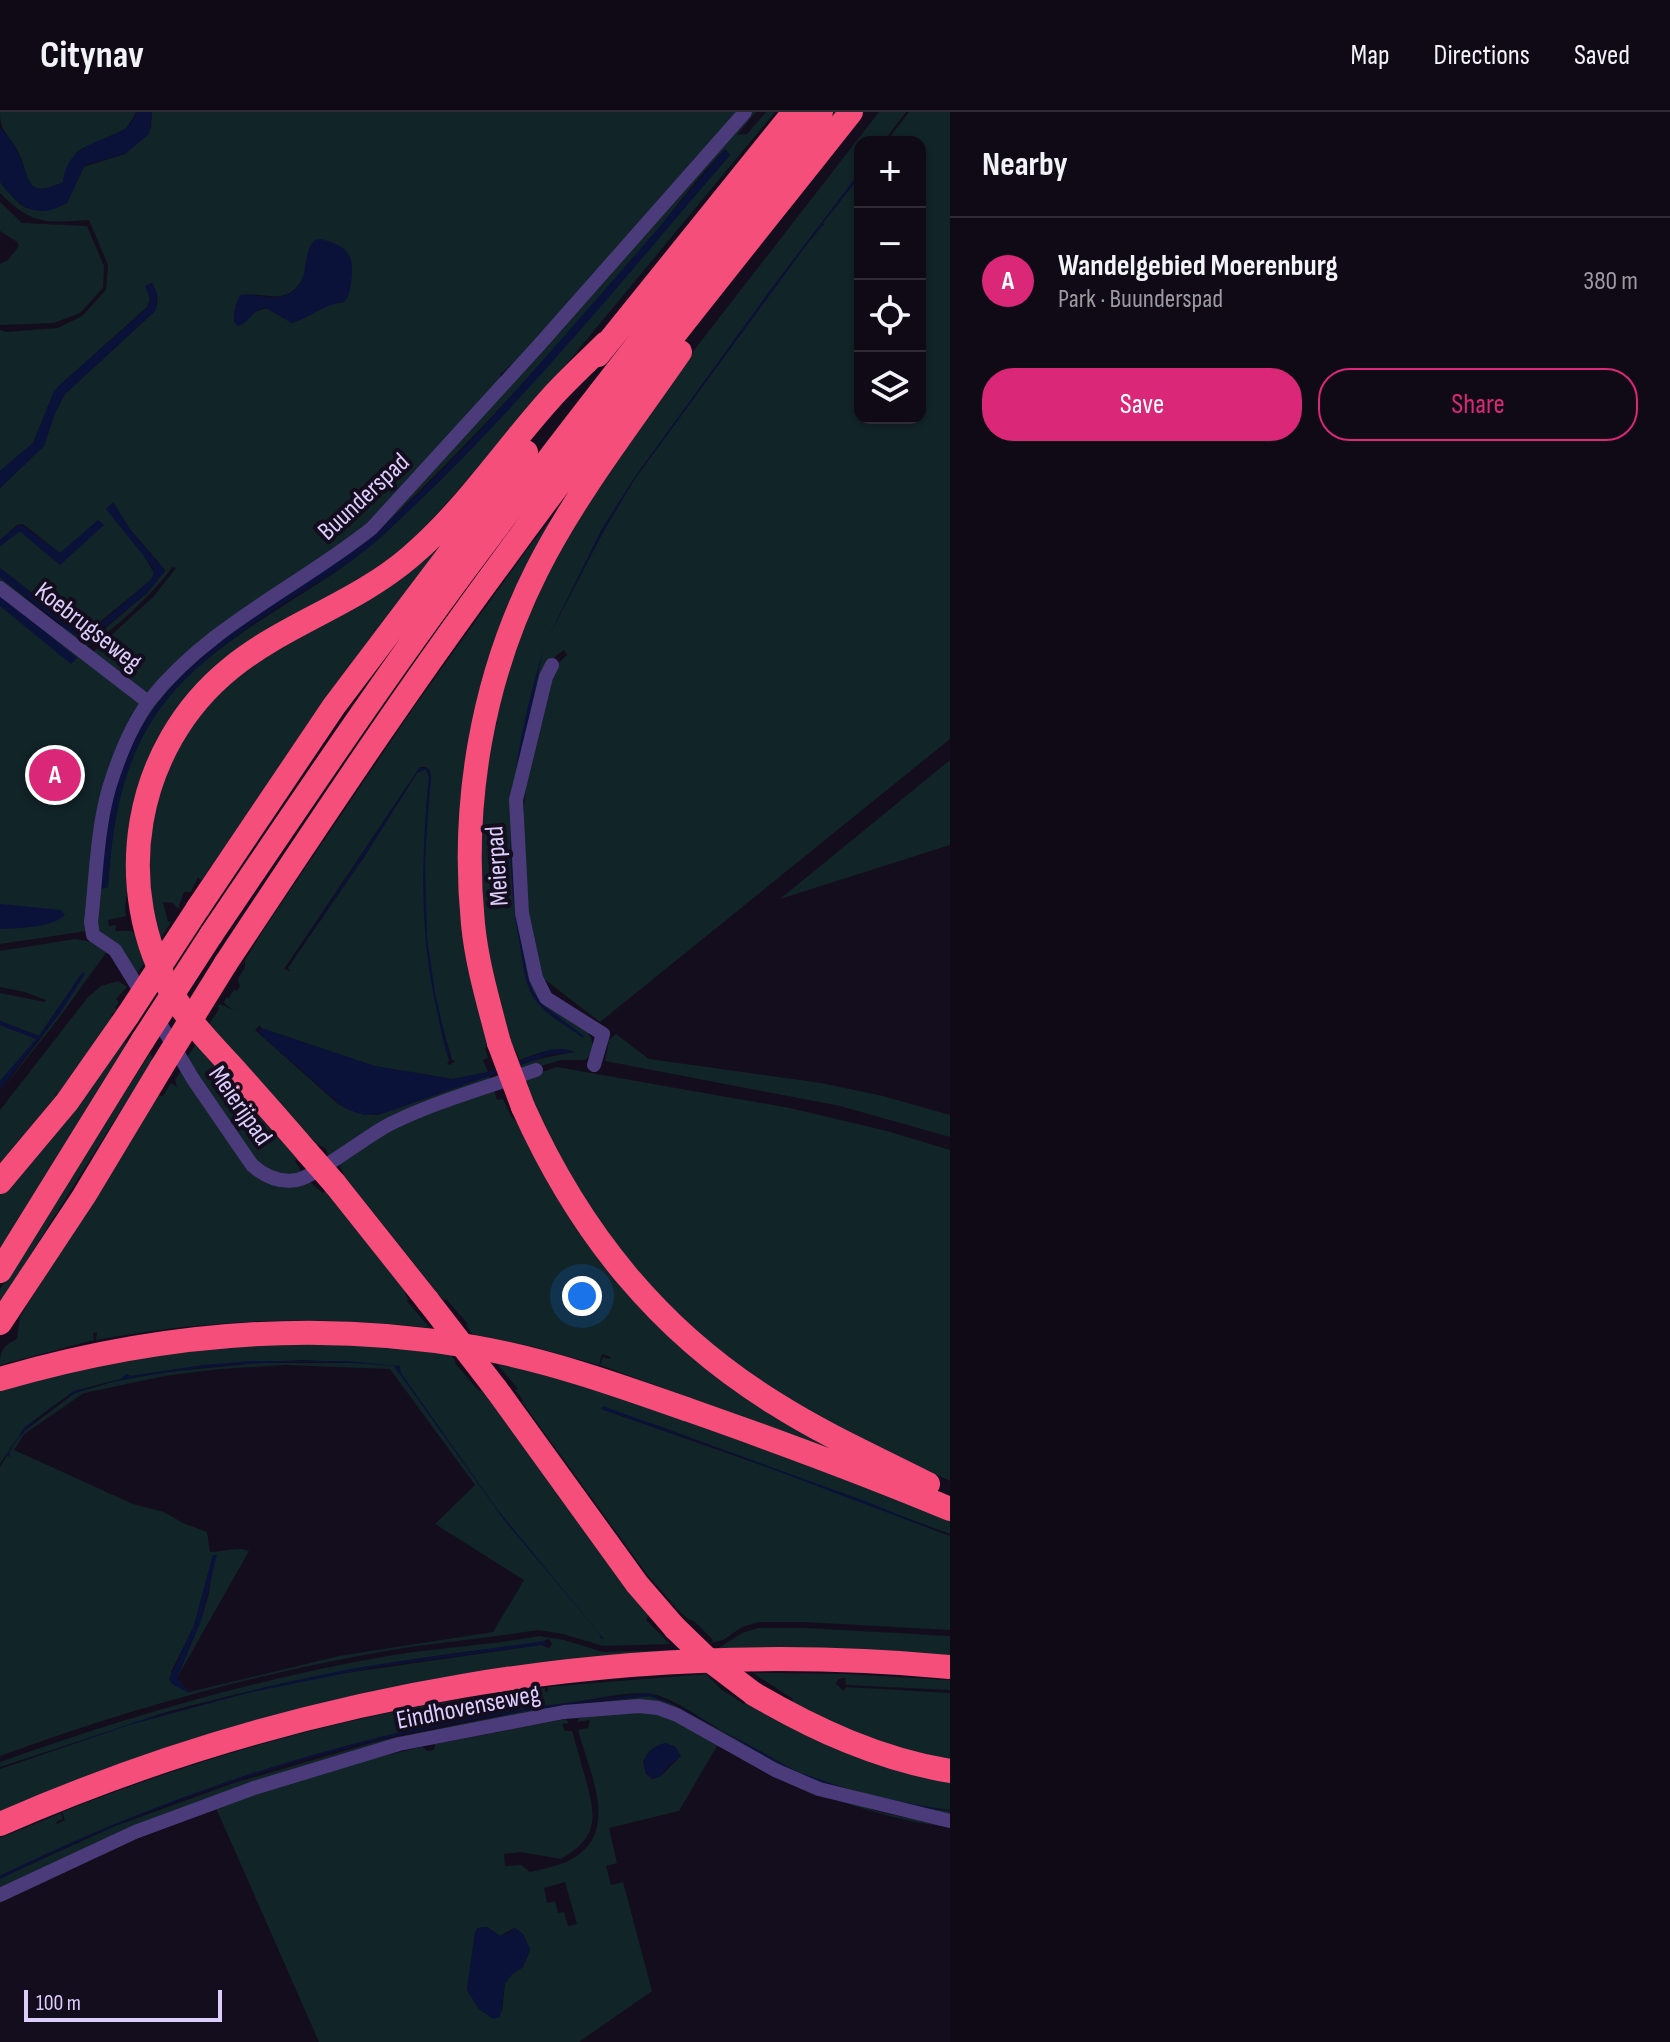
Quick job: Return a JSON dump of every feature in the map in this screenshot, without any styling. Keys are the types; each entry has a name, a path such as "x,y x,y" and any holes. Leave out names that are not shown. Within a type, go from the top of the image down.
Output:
{"highway":[{"path":"0,1182 67,1102 334,706 606,343 794,112"},
{"path":"0,1271 211,935 365,708 600,391 821,112"},
{"path":"0,1323 84,1196 226,963 502,560 851,112"},
{"path":"699,305 680,352 587,486 537,570 518,612 487,706 478,755 470,867 474,927 484,987 499,1043 544,1154 582,1219 613,1262 659,1313 725,1370 775,1404 833,1438 950,1498"},
{"path":"606,343 551,398 450,515 411,555 354,596 247,656 207,689 172,736 155,770 141,819 137,871 141,912 157,965 174,997 195,1026 335,1184 496,1389 637,1584 675,1628 704,1656 754,1694 801,1721 852,1744 910,1763 950,1771"},
{"path":"0,1379 90,1355 206,1337 284,1332 430,1341 523,1357 594,1376 784,1444 950,1509"},
{"path":"0,1824 168,1758 235,1737 448,1688 647,1663 849,1660 950,1667"}],"street":[{"name":"Buunderspad","path":"93,935 91,922 108,791 120,758 148,702 212,640 343,552 372,528 509,379 745,112"},
{"name":"Koebrugseweg","path":"0,588 148,702"},
{"name":"Meierpad","path":"552,665 546,677 516,800 522,913 536,978 546,998 603,1034 594,1065"},
{"name":"Meierijpad","path":"93,935 115,950 122,959 193,1079 252,1165 270,1177 295,1180 306,1177 366,1137 404,1118 536,1070"},
{"name":"Eindhovenseweg","path":"0,1895 135,1832 254,1788 399,1744 564,1712 639,1706 658,1708 677,1715 775,1770 819,1789 950,1821"}],"green space":[{"path":"0,112 136,113 126,129 76,153 63,182 41,189 30,183 18,151 3,129"},
{"path":"152,112 740,112 693,160 694,167 515,366 509,366 500,375 500,382 378,517 147,693 93,652 154,596 176,568 172,567 117,625 83,647 0,582 0,577 55,622 89,642 147,593 165,570 129,528 113,502 154,573 151,580 85,634 0,568 0,546 20,531 60,565 100,520 60,553 23,524 17,525 0,540 0,488 44,446 65,394 153,313 157,306 157,294 152,283 146,286 150,299 147,307 61,384 54,392 33,443 0,471 0,330 58,328 82,316 106,290 108,265 89,220 40,220 21,211 0,193 0,182 22,206 29,209 67,203 83,167 125,154 151,128","holes":["311,244 351,279 344,302 329,304 292,323 267,308 254,312 248,319 235,306 241,295 276,296 290,292 306,272"]},
{"path":"750,112 756,112 737,135 747,134 766,112 775,112 510,432 406,546 189,694 160,738 140,784 128,834 126,916 108,920 109,926 116,925 115,931 134,933 145,962 135,977 102,937 96,923 104,828 114,794 105,841 102,889 108,887 112,841 126,775 156,714 194,670 217,651 349,562 428,492 534,380 641,258 730,155 725,149 548,356 388,522 330,568 237,630 180,678 143,725 123,767 131,740 165,689 222,637 333,563"},
{"path":"879,112 906,112 888,136 860,136"},
{"path":"909,112 950,112 950,739 600,1022 544,979 539,981 525,918 522,848 527,779 544,698 556,667 567,655 564,650 548,666 528,737 517,808 515,879 524,950 533,984 586,1030 592,1040 592,1050 585,1060 561,1060 521,1072 521,1065 575,1052 554,1050 520,1060 515,1049 512,1049 499,1010 490,970 481,888 481,846 488,764 495,724 498,724 495,722 505,672 538,587 589,498 691,354 854,144 854,180 635,477 602,529 551,632 634,480 854,184 854,424 926,424 926,136 891,136"},
{"path":"0,202 22,223 87,226 104,266 103,288 80,313 54,323 0,325 0,264 8,260 19,246 0,231"},
{"path":"501,464 275,774 201,881 198,877 191,892 184,892 178,909 173,903 163,902 168,922 172,921 156,945 146,910 154,784 215,689 332,614"},
{"path":"588,472 473,747 489,1040 485,1048 488,1058 483,1060 488,1072 453,1079 374,1066 261,1028 260,1025 255,1030 338,1104 357,1113 378,1115 489,1076 490,1079 362,1133 329,1156 325,1148 317,1144 206,1028 219,1009 217,1006 221,1004 234,1011 224,1003 226,997 229,998 234,989 236,991 240,987 238,979 245,967 245,960 266,926 414,707 528,548","holes":["420,767 426,767 431,776 425,907 424,850 429,777 426,769 417,773 288,968 290,971 284,969","425,907 429,954 435,998 430,966 427,939","435,998 452,1060 455,1061 450,1065 447,1063"]},
{"path":"0,592 141,702 118,756 87,931 0,944"},
{"path":"950,760 950,845 780,899"},
{"path":"75,939 93,942 108,950 0,1092 62,1010 82,973 39,1036 0,1021 0,993 46,1000 0,987 0,951"},
{"path":"118,981 127,987 116,999 119,1002 115,1008 117,1010 111,1015 113,1017 58,1095 55,1094 0,1163 0,1110 88,997 101,986"},
{"path":"131,1022 134,1028 124,1040 126,1044 0,1249 0,1187"},
{"path":"0,1025 37,1039 0,1081"},
{"path":"616,1034 649,1059 821,1083 950,1115 950,1137 840,1106 605,1061 609,1040"},
{"path":"196,1044 298,1158 295,1161 302,1173 282,1177 257,1164 186,1059"},
{"path":"150,1053 153,1058 140,1080 0,1303 0,1289"},
{"path":"557,1067 790,1108 950,1150 950,1481 852,1435 783,1398 721,1353 645,1282 578,1194 529,1094 524,1078"},
{"path":"181,1071 248,1164 310,1182 323,1193 326,1190 407,1292 405,1294 409,1300 406,1300 430,1328 345,1321 263,1321 181,1327 96,1340 97,1332 93,1333 94,1340 0,1365 4,1349 17,1339 20,1317 30,1300 157,1096 163,1096 171,1083 177,1087 175,1080"},
{"path":"494,1089 497,1100 503,1099 511,1116 637,1297 888,1470 600,1365 603,1357 611,1357 602,1354 599,1365 472,1334 468,1324 446,1299 443,1300 345,1177 338,1162 378,1133"},
{"path":"303,1340 449,1352 479,1391 482,1390 649,1614 646,1620 670,1644 603,1646 538,1630 390,1650 275,1673 183,1697 0,1756 0,1467 17,1438 0,1464 0,1388 109,1359","holes":["302,1360 364,1363 258,1363 167,1372 116,1381 75,1393 19,1435 25,1427 74,1391 121,1379 127,1374 131,1376 204,1365","286,1365 390,1369 475,1485 435,1524 524,1580 493,1632 339,1656 189,1692 171,1672 194,1626 213,1555 209,1593 177,1678 249,1551 210,1552 207,1532 164,1512 133,1504 14,1450 24,1434 84,1393 165,1376"]},
{"path":"493,1359 567,1378 950,1517 950,1534 659,1426 601,1409 950,1536 950,1630 759,1622 711,1643 713,1640 679,1611 646,1573 522,1402 515,1390 518,1389"},
{"path":"758,1628 950,1636 950,1658 717,1649 742,1633"},
{"path":"539,1636 603,1652 677,1650 681,1653 552,1665 0,1814 0,1769 119,1728 0,1767 0,1762 48,1745 194,1700 293,1675 394,1655","holes":["549,1639 552,1644 549,1648 541,1645 332,1675 247,1693 135,1723 194,1705 268,1687 345,1671 539,1643"]},
{"path":"753,1673 950,1680 950,1690 846,1685 845,1678 838,1679 836,1684 844,1691 846,1687 950,1693 950,1766 902,1756 792,1702 793,1699"},
{"path":"706,1674 721,1689 744,1704 746,1701 819,1740 870,1761 950,1782 950,1810 900,1803 838,1786 899,1805 950,1811 950,1818 911,1812 840,1792 774,1764 675,1710 646,1704 615,1704 450,1732 294,1771 144,1824 0,1891 0,1879 16,1871 115,1826 234,1783 378,1741 529,1710 649,1696 670,1703 780,1763 661,1697 643,1693 607,1696 416,1729 274,1767 135,1816 0,1876 0,1838 61,1813 63,1819 57,1824 65,1820 62,1812 179,1769 239,1751 421,1706 545,1688 545,1692 548,1687"},
{"path":"638,1711 670,1715 785,1778 717,1746 679,1811 609,1828 617,1863 606,1866 611,1885 623,1882 652,1991 579,2042 319,2042 216,1808 138,1838 0,1903 0,1898 108,1847 235,1797 391,1754 422,1747 428,1751 434,1750 435,1744 566,1719 569,1723 562,1724 565,1731 572,1731 592,1805 592,1826 582,1843 561,1859 521,1852 504,1854 505,1866 521,1865 530,1872 557,1865 583,1851 594,1837 598,1821 595,1785 578,1730 588,1728 590,1720 577,1722 579,1718","holes":["665,1743 674,1746 681,1756 661,1776 652,1779 646,1774 643,1761 651,1750","565,1882 577,1924 568,1926 564,1912 558,1913 555,1901 547,1903 544,1888","487,1927 500,1936 514,1928 523,1934 530,1950 523,1967 505,1983 502,2011 494,2019 479,2009 467,1990 478,1928"]},
{"path":"795,1783 879,1812 950,1827 888,1816"}],"shaded area":[{"path":"136,112 152,112 149,134 125,154 85,165 67,203 37,211 21,204 0,182 0,128 15,148 32,185 42,189 63,182 68,165 76,154 122,131 131,123"},
{"path":"725,149 730,154 603,303 517,401 426,494 359,555 219,649 169,696 144,734 126,775 112,841 108,887 102,889 109,817 122,770 142,726 179,678 234,631 355,549 423,489 559,342"},
{"path":"854,180 822,228 804,248 634,480 551,632 602,529 635,477"},
{"path":"321,239 344,249 351,259 351,286 344,302 330,305 292,323 266,308 238,326 234,322 240,295 280,297 298,287 310,246"},
{"path":"152,283 157,294 156,310 65,394 44,446 0,488 0,471 33,443 54,391 147,308 150,299 145,286"},
{"path":"113,502 129,528 165,571 147,593 85,643 0,577 0,568 88,634 151,580 154,573 106,509"},
{"path":"98,520 104,525 60,565 20,531 0,546 0,540 20,524 60,553"},
{"path":"0,595 77,658 71,664 0,606"},
{"path":"543,651 514,791 512,861 516,914 528,978 534,993 544,1006 583,1038 548,1014 532,995 525,976 514,903 511,866 511,830 513,794 517,759"},
{"path":"420,767 429,769 431,776 425,856 427,937 435,993 451,1062 443,1040 427,956 423,897 424,837 429,777 426,769 417,773 366,854 287,967"},
{"path":"0,904 61,910 65,915 44,925 0,929"},
{"path":"83,972 85,974 62,1010 0,1089 0,1081 36,1039 0,1025 0,1021 39,1036"},
{"path":"261,1028 374,1066 453,1079 488,1072 549,1050 575,1052 551,1054 384,1113 364,1115 344,1108 259,1033"},
{"path":"251,1361 345,1361 400,1366 401,1373 497,1509 604,1639 504,1520 394,1366 300,1362 205,1367 102,1384 60,1401 74,1391 121,1379 127,1374 131,1376 204,1365"},
{"path":"603,1406 870,1503 950,1536 719,1449 601,1409"},
{"path":"41,1416 23,1434 10,1452 10,1457 7,1456 0,1467 25,1427"},
{"path":"213,1555 217,1555 201,1620 177,1678 189,1693 169,1679 194,1626"},
{"path":"544,1641 548,1644 376,1667 247,1693 129,1725 0,1769 135,1722 270,1686 355,1668"},
{"path":"649,1693 679,1707 649,1696 482,1718 398,1735 234,1781 153,1810 0,1879 0,1876 55,1850 168,1803 225,1782 342,1747 484,1715"},
{"path":"723,1731 798,1772 865,1795 950,1811 882,1800 838,1788 816,1780 795,1771 774,1761"},
{"path":"665,1743 677,1748 680,1757 659,1777 650,1778 644,1766 646,1756 653,1748"},
{"path":"487,1927 500,1936 514,1928 523,1934 530,1949 523,1967 505,1983 500,2017 494,2019 479,2009 467,1990 475,1933 478,1928"}],"place":[{"name":"Wandelgebied Moerenburg","path":"55,775"}]}
